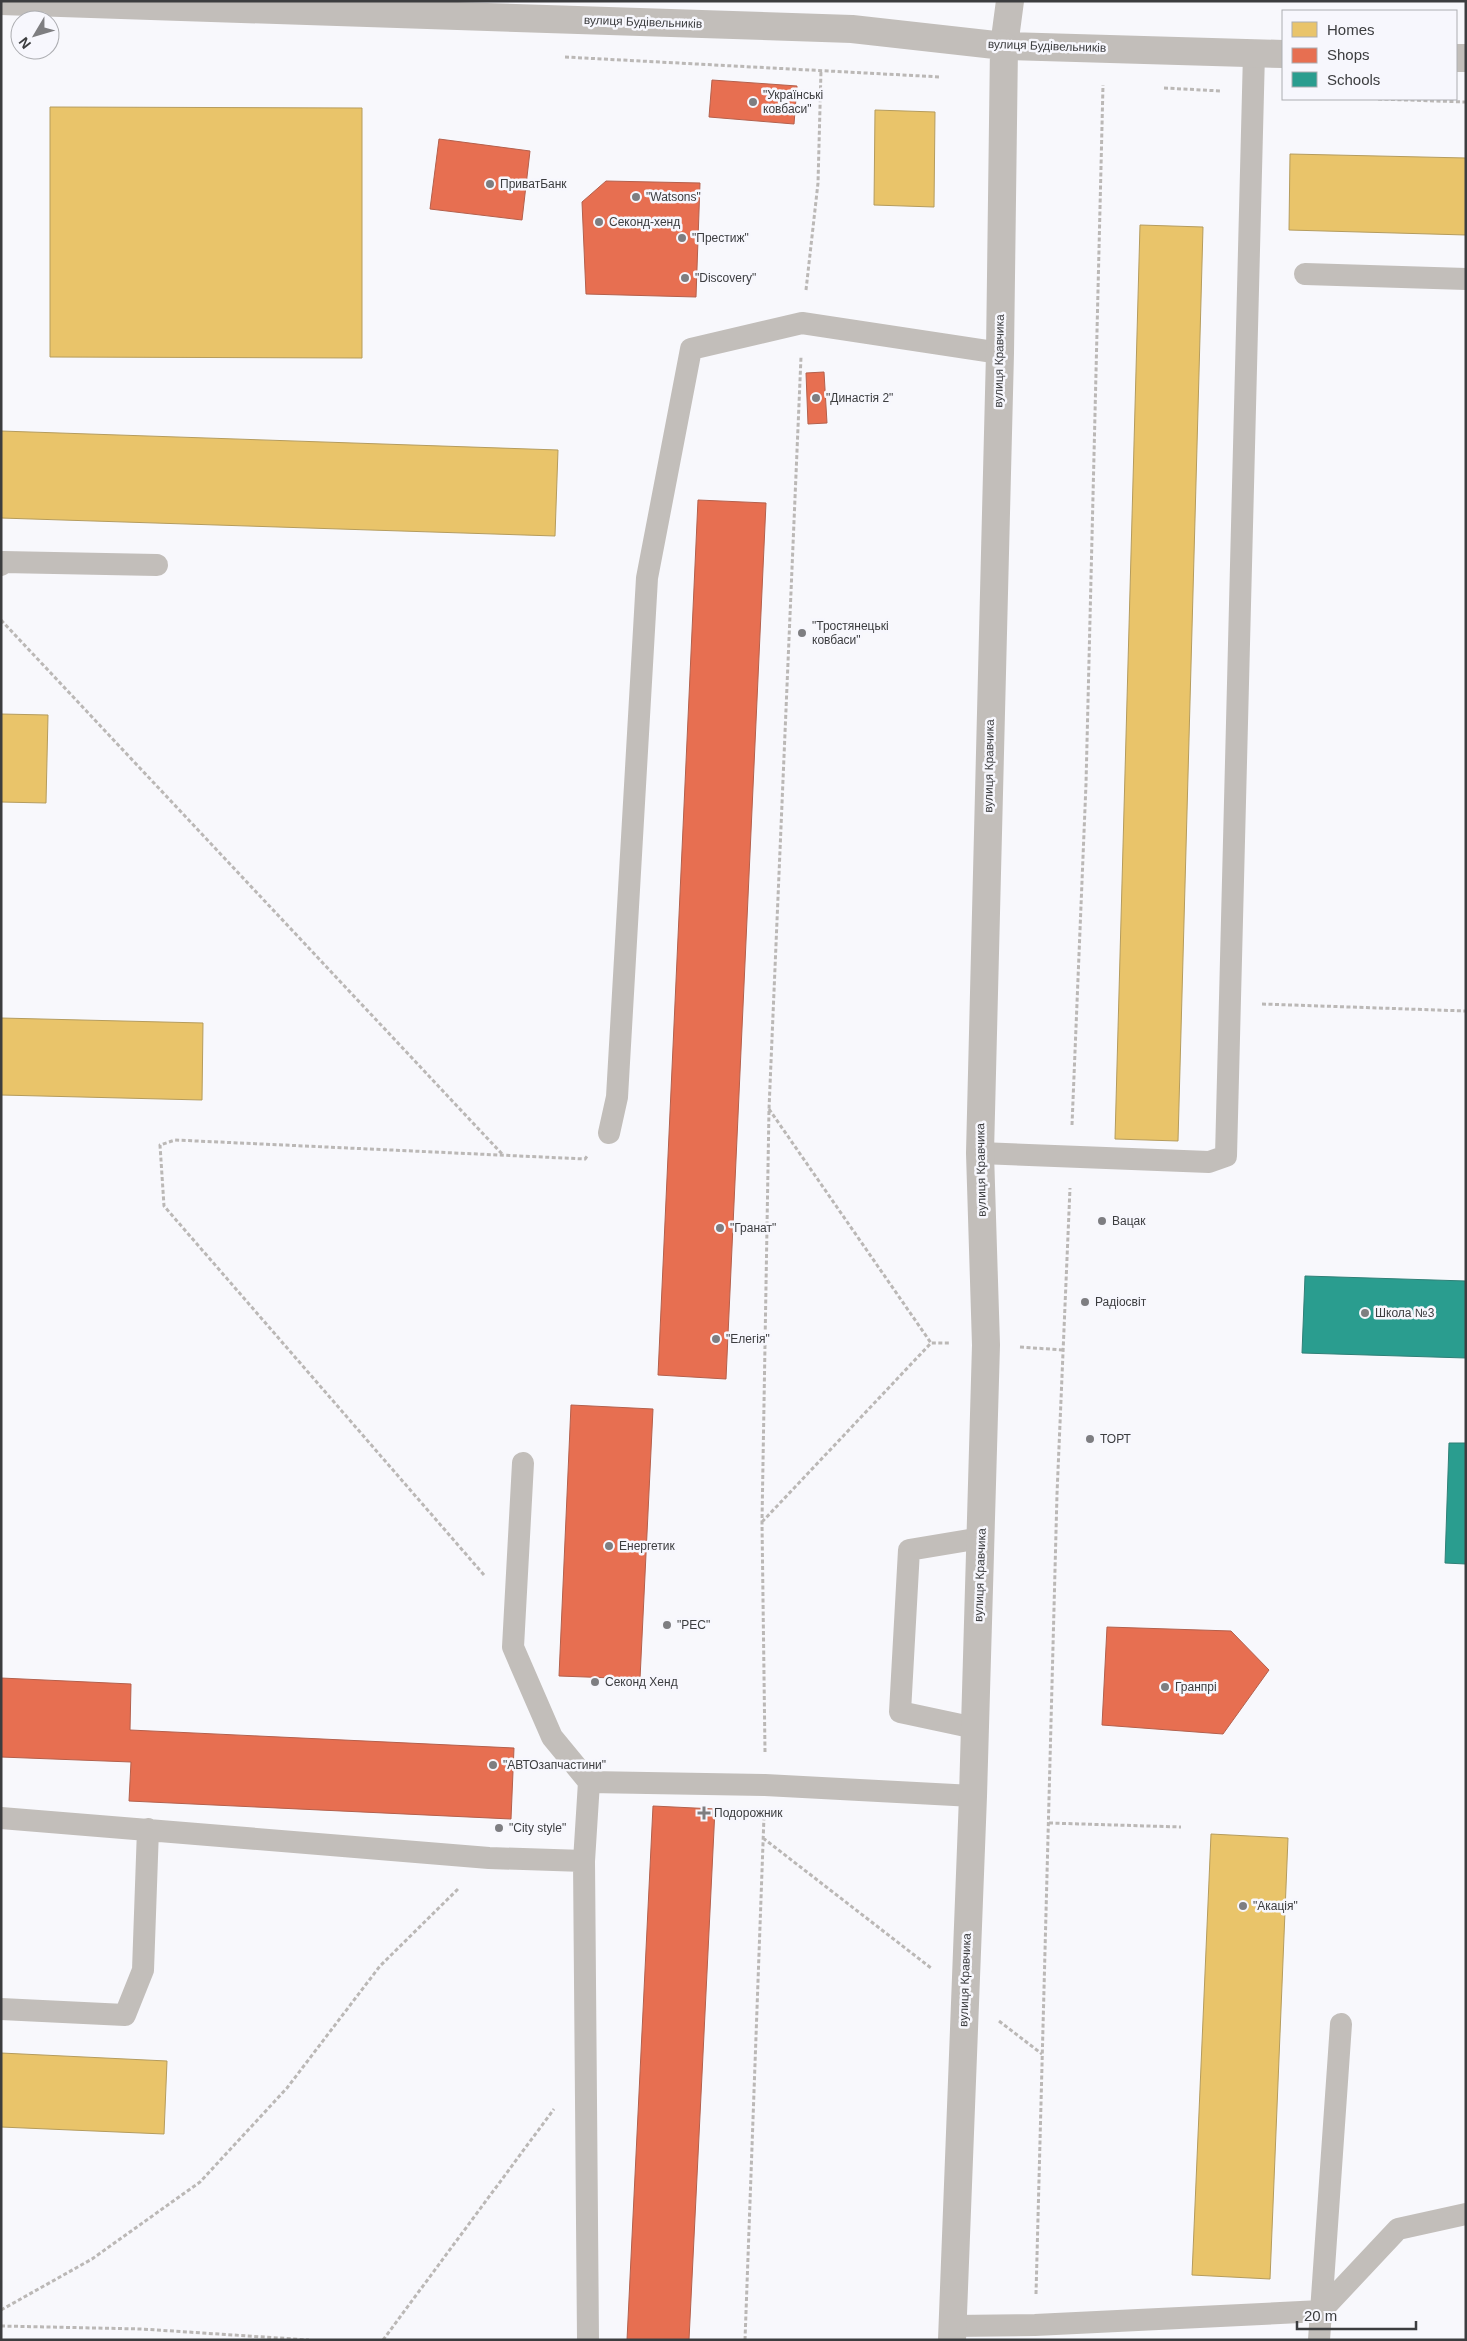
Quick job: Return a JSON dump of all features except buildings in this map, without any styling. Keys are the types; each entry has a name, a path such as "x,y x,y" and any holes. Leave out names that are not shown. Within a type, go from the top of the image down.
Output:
{"street":[{"name":"вулиця Будівельників","path":"1,1 852,29 1004,46 1282,54"},
{"name":"вулиця Кравчика","path":"952,2333 973,1796 986,1345 980,1153 1000,353 1004,46 1010,1"}],"lane":[{"path":"980,1153 1209,1162 1226,1156 1254,53"},
{"path":"1305,274 1466,279"},
{"path":"609,1133 617,1097 646,578 691,349 802,323 1000,353"},
{"path":"1,565 3,562 157,565"},
{"path":"523,1463 513,1647 552,1737 589,1782 584,1860 588,2340"},
{"path":"975,1728 900,1712 909,1550 981,1538"},
{"path":"589,1782 765,1785 973,1796"},
{"path":"1,1818 488,1858 584,1860"},
{"path":"1,2009 124,2015 143,1970 148,1829"},
{"path":"1319,2340 1341,2024"},
{"path":"952,2333 1036,2325 1321,2311 1398,2229 1466,2214"}],"path":[{"path":"561,57 946,77"},
{"path":"745,2340 765,1785 762,1522 769,1109 802,323 818,183 821,70"},
{"path":"1093,84 1112,85"},
{"path":"1036,2325 1058,1494 1086,784 1103,85"},
{"path":"1159,88 1253,93"},
{"path":"1407,100 1466,102"},
{"path":"1,620 504,1155"},
{"path":"1231,1003 1466,1011"},
{"path":"762,1522 931,1342 769,1109"},
{"path":"516,1611 164,1206 160,1145 175,1140 585,1159 609,1133"},
{"path":"1049,1823 1181,1827"},
{"path":"763,1838 1042,2054"},
{"path":"1,2310 92,2259 200,2182 287,2088 380,1966 488,1858"},
{"path":"383,2340 586,2065"},
{"path":"1,2326 142,2329 309,2340"}],"place":[{"name":"\"Українські ковбаси\"","path":"753,102"},
{"name":"ПриватБанк","path":"490,184"},
{"name":"\"Watsons\"","path":"636,197"},
{"name":"Секонд-хенд","path":"599,222"},
{"name":"\"Престиж\"","path":"682,238"},
{"name":"\"Discovery\"","path":"685,278"},
{"name":"\"Династія 2\"","path":"816,398"},
{"name":"\"Тростянецькі ковбаси\"","path":"802,633"},
{"name":"Вацак","path":"1102,1221"},
{"name":"\"Гранат\"","path":"720,1228"},
{"name":"Радіосвіт","path":"1085,1302"},
{"name":"Школа №3","path":"1365,1313"},
{"name":"\"Елегія\"","path":"716,1339"},
{"name":"ТОРТ","path":"1090,1439"},
{"name":"Енергетик","path":"609,1546"},
{"name":"\"РЕС\"","path":"667,1625"},
{"name":"Секонд Хенд","path":"595,1682"},
{"name":"Гранпрі","path":"1165,1687"},
{"name":"\"АВТОзапчастини\"","path":"493,1765"},
{"name":"Подорожник","path":"704,1813"},
{"name":"\"City style\"","path":"499,1828"},
{"name":"\"Акація\"","path":"1243,1906"}]}
